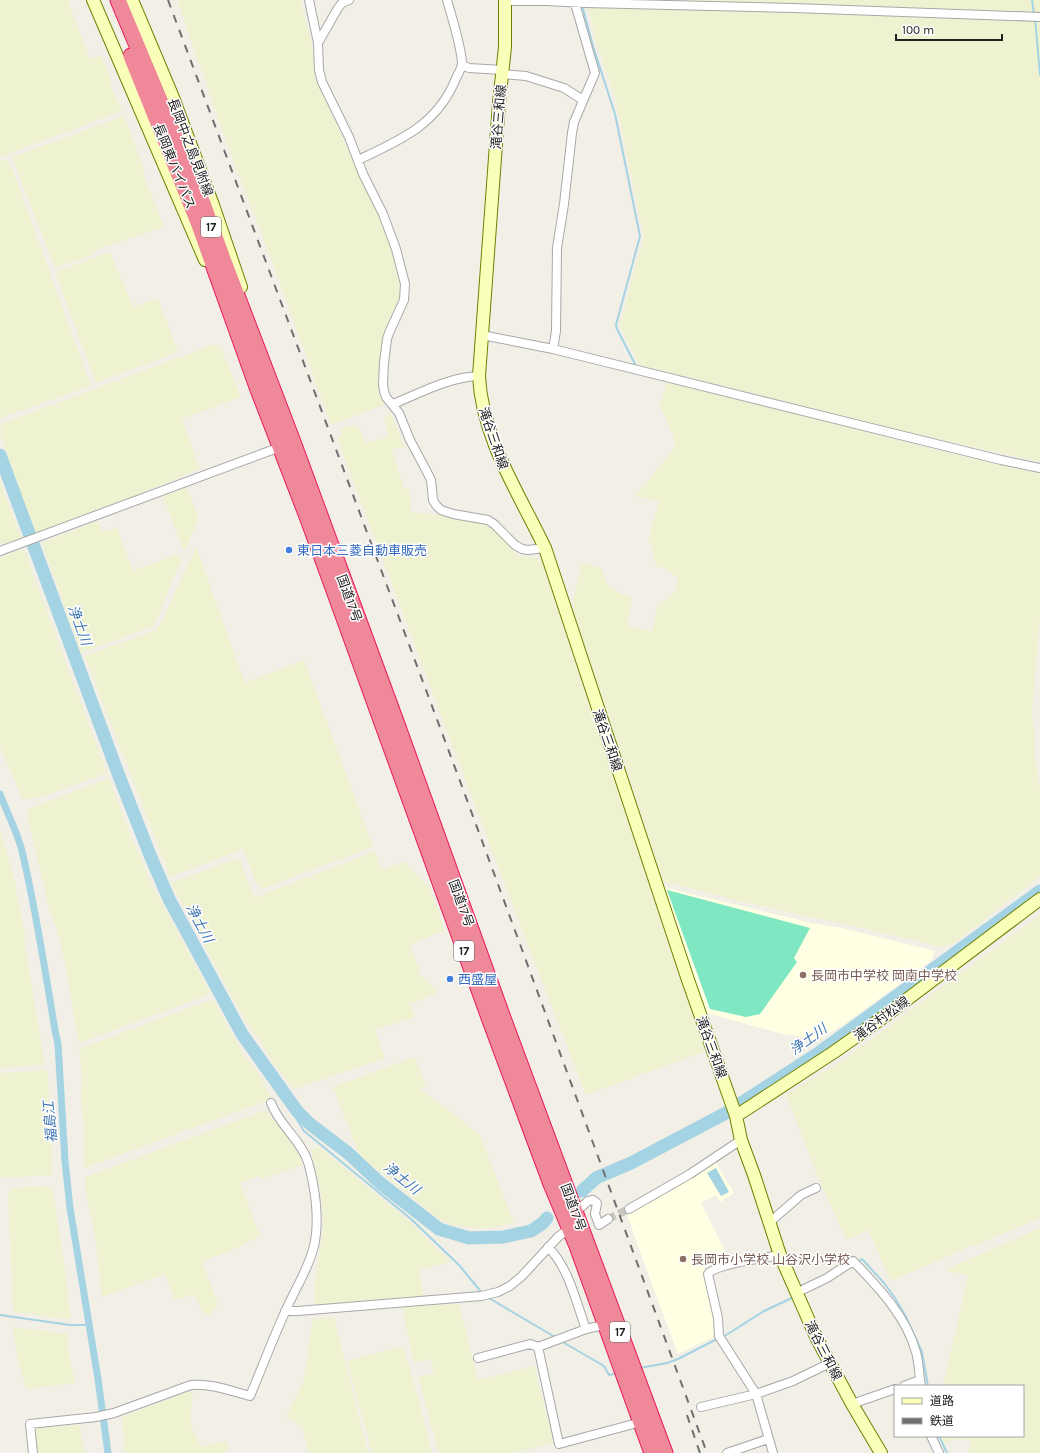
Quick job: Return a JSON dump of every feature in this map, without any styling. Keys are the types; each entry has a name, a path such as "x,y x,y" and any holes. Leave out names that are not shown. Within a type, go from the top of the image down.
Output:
{"highway":[{"name":"長岡東バイパス","path":"107,0 204,206 222,259 255,343 287,444"},
{"name":"長岡東バイパス","path":"118,0 161,114 198,225 238,332 287,444"},
{"name":"国道17号","path":"287,444 394,716 503,1018 664,1453"},
{"name":"国道17号","path":"287,444 326,569 493,1029 551,1184 570,1228 604,1325 652,1453"}],"main road":[{"path":"93,0 188,221 238,332"},
{"name":"長岡中之島見附線","path":"132,0 172,95 213,204 242,293 255,343"},
{"name":"滝谷三和線","path":"505,0 506,22 479,376 482,404 493,439 508,476 531,518 545,548 688,980 736,1116 741,1140 780,1255 817,1338 880,1453"},
{"name":"滝谷村松線","path":"736,1116 834,1052 885,1016 1040,899"}],"street":[{"path":"309,0 318,43 319,70 322,82 363,174 383,214 396,249 405,284 404,300 389,333 384,363 384,391 386,397 399,413 410,440 431,480 433,500 436,506 441,510 453,514 488,520 500,528 514,545 522,549 528,550 545,548"},
{"path":"318,43 338,8 342,3 349,0"},
{"path":"358,160 404,137 426,122 444,102 462,65 447,0"},
{"path":"505,0 546,0 1040,16"},
{"path":"553,349 556,331 557,248 564,204 572,133 583,100 595,73 578,2"},
{"path":"462,65 469,68 526,76 564,88 583,100"},
{"path":"482,335 553,349 1000,460 1040,468"},
{"path":"393,404 457,379 479,376"},
{"path":"0,551 287,444"},
{"path":"33,1453 30,1424 96,1417 200,1384 250,1396 285,1311 309,1261 314,1246 317,1217 307,1160 278,1118 271,1103"},
{"path":"629,1209 690,1174 741,1140"},
{"path":"770,1222 801,1195 816,1188"},
{"path":"576,1212 588,1201 593,1200 597,1203 595,1214 598,1225 608,1219"},
{"path":"285,1311 481,1296 504,1290 516,1282 548,1247 570,1228"},
{"path":"548,1247 554,1253 567,1277 586,1330"},
{"path":"773,1453 756,1394 718,1336 718,1318 708,1274 713,1269 724,1266 780,1255"},
{"path":"796,1292 827,1278 853,1261 889,1300 906,1328 916,1352 921,1383 910,1385"},
{"path":"478,1358 530,1344 538,1347 604,1325"},
{"path":"538,1347 559,1444 641,1422"},
{"path":"701,1407 756,1394 794,1380 830,1363"},
{"path":"852,1404 894,1389"},
{"path":"931,1437 939,1453"},
{"path":"727,1453 768,1439"}],"shaded area":[{"path":"0,0 71,0 69,4 90,59 101,55 111,79 111,86 122,111 0,157"},
{"path":"177,0 300,0 311,40 316,80 379,213 394,256 401,283 400,297 389,320 384,339 379,384 384,405 331,425 270,256 232,158"},
{"path":"586,0 1040,0 1040,462 903,431 639,365 620,326 644,238 616,101 595,38"},
{"path":"124,116 145,171 143,173 164,227 93,251 93,255 55,268 12,157"},
{"path":"5,159 10,163 91,386 0,418 0,161"},
{"path":"110,252 133,307 158,298 178,352 96,383 55,272"},
{"path":"215,344 221,348 241,397 182,419 200,469 35,534 0,434 1,424"},
{"path":"667,383 721,394 913,444 995,464 1040,473 1040,614 1032,715 1035,737 1035,758 1040,791 1040,876 951,946 948,944 942,947 747,903 662,881 632,785 588,658 574,612 573,600 582,562 601,568 607,583 619,593 632,598 628,626 652,632 658,604 667,599 675,591 677,577 666,569 656,566 652,546 648,541 659,501 635,496 675,446 673,435 660,404"},
{"path":"389,414 392,415 404,447 392,449 404,489 409,489 411,512 448,516 487,525 496,530 518,557 533,557 544,561 706,1051 586,1095 503,880 337,438 342,435 340,429 354,425 359,428 365,443 388,437 384,417"},
{"path":"0,482 21,538 0,545"},
{"path":"187,488 199,519 184,552 163,496"},
{"path":"98,521 103,532 117,527 133,571 177,554 181,560 154,626 81,653 42,543"},
{"path":"196,547 245,683 304,660 373,847 264,888 257,885 243,849 170,877 85,656 156,630 162,621"},
{"path":"24,550 107,773 44,796 23,800 0,747 0,557"},
{"path":"109,778 130,834 152,885 210,992 208,995 79,1043 65,964 56,927 49,909 26,810"},
{"path":"0,830 16,884 16,891 26,938 24,942 45,1065 0,1068"},
{"path":"375,851 381,870 403,862 407,864 430,888 445,930 410,945 419,969 418,972 438,992 410,1004 415,1017 375,1030 385,1058 295,1089 279,1071 241,1013 171,883 239,858 254,898"},
{"name":"長岡市中学校 岡南中学校","path":"663,887 935,951 931,961 843,1025 818,1040 779,1033 706,1013"},
{"path":"1040,915 1040,1218 891,1281 868,1230 847,1240 822,1187 786,1095 843,1060"},
{"path":"213,999 242,1052 259,1075 272,1099 84,1168 84,1131 81,1101 82,1072 79,1049"},
{"path":"415,1057 426,1086 421,1089 480,1135 514,1223 493,1228 480,1228 452,1225 440,1220 359,1155 333,1087"},
{"path":"45,1070 48,1072 53,1175 0,1178 0,1073"},
{"path":"266,1110 293,1145 299,1155 302,1165 262,1179 259,1176 240,1183 260,1236 230,1251 202,1261 218,1304 211,1315 203,1313 194,1294 175,1300 165,1274 102,1297 95,1236 85,1189 85,1177"},
{"path":"319,1147 410,1222 451,1262 418,1270 424,1296 315,1306 314,1287 324,1222 320,1187 311,1150"},
{"name":"長岡市小学校 山谷沢小学校","path":"715,1161 734,1193 720,1202 716,1195 701,1203 728,1257 704,1267 715,1321 716,1336 678,1354 627,1214"},
{"path":"48,1186 53,1189 66,1277 71,1318 66,1319 13,1312 8,1193 12,1188"},
{"path":"1040,1228 1040,1453 968,1453 971,1440 961,1439 943,1442 940,1437 1024,1437 1024,1385 943,1385 968,1276 945,1270"},
{"path":"459,1304 478,1380 535,1366 537,1380 555,1443 509,1453 439,1453 418,1377 434,1373 430,1359 414,1363 402,1307"},
{"path":"334,1317 368,1453 309,1453 302,1427 286,1417 303,1383 313,1319"},
{"path":"13,1327 68,1334 68,1349 75,1383 26,1389 18,1360"},
{"path":"403,1346 432,1453 372,1453 347,1361"},
{"path":"193,1391 191,1427 201,1447 224,1441 227,1442 228,1445 225,1453 125,1453 122,1417 184,1393"},
{"path":"80,1425 85,1453 37,1453 33,1432 36,1428"}],"green space":[{"path":"667,890 810,928 794,958 797,962 760,1014 746,1017 710,1009"}],"water":[{"path":"716,1168 729,1192 721,1196 707,1173"}],"waterway":[{"path":"1032,0 1034,14"},
{"path":"582,5 593,46 615,114 640,236 616,325 636,366"},
{"path":"1035,18 1040,75"},
{"name":"浄土川","path":"0,455 119,776 169,899 242,1034 297,1111 310,1124 348,1153 380,1183 439,1229 469,1238 503,1237 531,1231 543,1223 547,1218"},
{"name":"福島江","path":"0,794 15,829 22,851 36,918 58,1044 65,1161 70,1208 98,1379 108,1453"},
{"name":"浄土川","path":"582,1191 596,1178 631,1163 726,1113 817,1054 1040,891"},
{"path":"297,1111 296,1118 304,1131 411,1219 459,1265 482,1293"},
{"path":"857,1262 862,1259 884,1283 906,1317 922,1352 928,1385"},
{"path":"487,1297 555,1337"},
{"path":"723,1337 764,1311 794,1297"},
{"path":"0,1315 70,1325 89,1325"},
{"path":"640,1368 667,1363 678,1359 717,1339"},
{"path":"561,1341 604,1366 609,1375 618,1373"},
{"path":"939,1437 947,1453"}],"tunnel":[{"path":"608,1219 629,1209"}],"railway":[{"path":"168,0 460,781 707,1453"},
{"path":"687,1415 700,1453"}],"place":[{"name":"東日本三菱自動車販売","path":"289,550"},
{"name":"長岡市中学校 岡南中学校","path":"803,975"},
{"name":"西盛屋","path":"450,979"},
{"name":"長岡市小学校 山谷沢小学校","path":"683,1259"}]}
